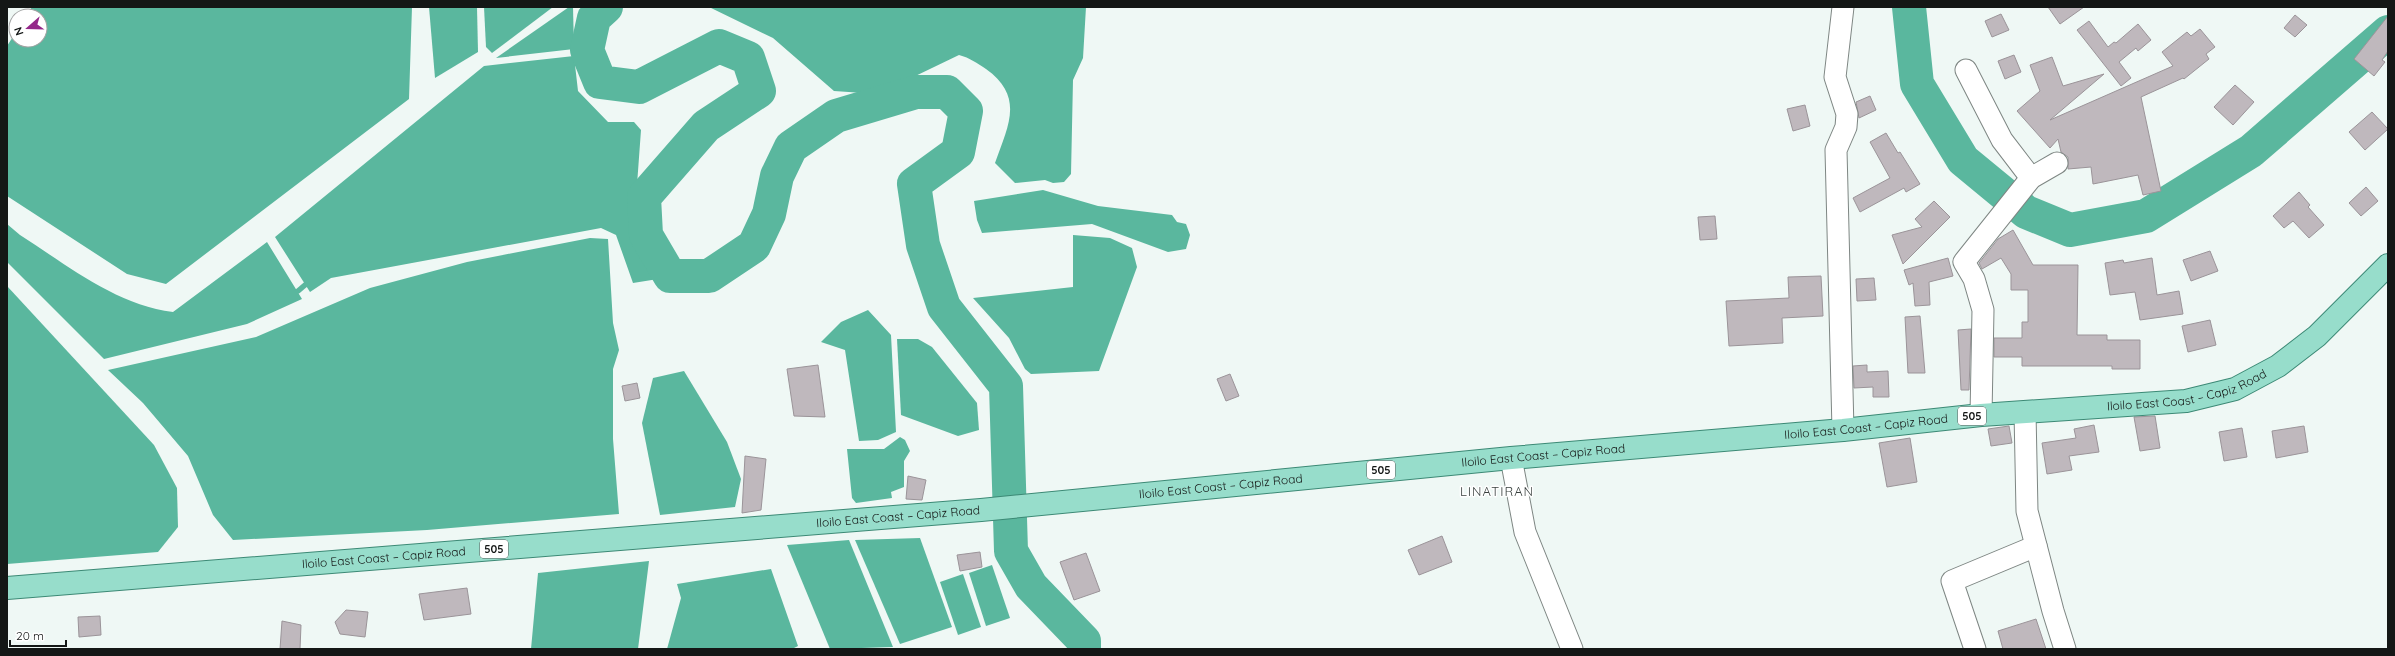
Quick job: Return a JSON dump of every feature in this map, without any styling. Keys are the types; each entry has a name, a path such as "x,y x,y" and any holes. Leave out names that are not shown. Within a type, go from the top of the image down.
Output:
{"main road":[{"name":"Iloilo East Coast – Capiz Road","path":"7,588 981,510 1511,458 1843,430 1981,415 2186,401 2235,389 2278,366 2316,336 2388,265"}],"street":[{"path":"1843,7 1835,77 1847,114 1846,127 1836,150 1843,430"},
{"path":"1966,70 2002,140 2031,178"},
{"path":"1981,415 1983,310 1974,279 1964,262 2031,178 2057,163"},
{"path":"2025,412 2027,511 2053,611 2065,649"},
{"path":"1511,458 1525,532 1572,649"},
{"path":"1975,649 1952,581 2036,546"}],"shaded area":[{"path":"412,7 409,99 166,284 127,274 7,196 7,46 8,44 8,48 48,48 48,8 31,8"},
{"path":"429,7 477,7 478,52 435,78"},
{"path":"484,7 553,7 492,53 486,47"},
{"path":"569,7 573,7 574,49 496,58"},
{"path":"709,7 1086,7 1083,58 1073,80 1071,174 1064,182 1053,183 1045,180 1015,183 995,163 1005,137 1008,124 1010,113 1009,101 1006,90 998,80 986,69 970,59 959,55 878,94 834,91 773,38"},
{"path":"574,56 578,91 608,122 634,122 641,130 634,226 658,279 633,283 616,235 601,228 331,278 310,292 275,237 484,66"},
{"path":"1043,190 1098,206 1172,215 1177,222 1186,224 1190,235 1186,249 1168,252 1092,224 982,233 977,220 974,201"},
{"path":"7,224 20,235 93,282 132,301 152,308 173,312 267,242 302,299 247,324 104,359 7,262"},
{"path":"1073,235 1110,238 1132,248 1137,267 1099,371 1031,374 1025,369 1009,338 973,298 1073,287"},
{"path":"590,238 608,239 613,323 619,350 613,369 613,439 619,514 427,530 233,540 213,515 188,456 143,403 108,370 256,337 370,288 467,262"},
{"path":"7,286 154,445 177,488 178,527 158,552 7,564"},
{"path":"868,310 891,335 896,432 878,440 859,441 845,350 821,342 841,322"},
{"path":"897,339 918,339 932,347 977,403 979,430 958,436 901,415"},
{"path":"684,371 727,442 741,479 735,507 660,515 642,423 653,378"},
{"path":"900,437 905,440 910,451 904,461 904,487 891,492 892,498 856,503 852,498 847,449 884,449"},
{"path":"920,538 952,627 900,644 855,540"},
{"path":"849,540 893,647 830,649 787,545"},
{"path":"649,561 638,649 531,649 538,573"},
{"path":"992,565 1010,618 986,626 969,573"},
{"path":"771,569 798,646 792,649 667,649 681,598 677,584"},
{"path":"963,574 981,627 958,635 940,582"}],"building":[{"path":"2048,7 2084,7 2060,24"},
{"path":"2001,14 2009,30 1992,37 1985,21"},
{"path":"2295,15 2307,25 2295,37 2284,28"},
{"path":"2388,16 2388,51 2382,60 2385,62 2374,76 2354,59"},
{"path":"2089,21 2108,47 2114,42 2116,43 2138,24 2151,40 2138,51 2136,48 2119,62 2131,78 2121,86 2077,30"},
{"path":"2200,29 2215,47 2206,54 2209,59 2184,79 2183,78 2141,97 2161,191 2143,195 2138,175 2093,184 2091,167 2068,169 2068,157 2061,152 2058,139 2050,148 2017,111 2040,91 2030,65 2052,57 2063,86 2104,74 2050,120 2173,66 2162,52 2187,32 2191,36"},
{"path":"2014,55 2021,72 2005,79 1998,61"},
{"path":"2235,85 2254,102 2233,125 2214,107"},
{"path":"1870,96 1876,110 1859,118 1856,102"},
{"path":"1805,105 1810,126 1793,131 1787,109"},
{"path":"2372,112 2388,129 2365,150 2349,132"},
{"path":"1886,133 1920,184 1906,192 1904,188 1860,212 1853,198 1890,178 1870,142"},
{"path":"2366,187 2378,201 2361,216 2349,203"},
{"path":"2299,192 2310,205 2308,207 2324,225 2309,238 2293,221 2284,228 2273,216"},
{"path":"1934,201 1950,217 1903,264 1892,235 1922,227 1915,219"},
{"path":"1715,216 1717,239 1700,240 1698,217"},
{"path":"2013,230 2033,265 2078,265 2077,335 2107,335 2107,340 2140,340 2140,369 2112,369 2112,366 2022,366 2022,357 1994,357 1994,338 2022,338 2022,322 2028,322 2028,290 2011,290 2011,274 2001,258 1982,269 1979,263 1998,239"},
{"path":"2210,251 2218,271 2191,281 2183,260"},
{"path":"1948,258 1953,276 1929,282 1930,305 1915,306 1913,283 1909,285 1904,270"},
{"path":"2152,258 2157,295 2179,291 2183,314 2140,320 2135,292 2110,295 2105,263 2123,260 2124,263"},
{"path":"1821,276 1823,316 1782,318 1783,343 1729,346 1726,301 1789,298 1788,277"},
{"path":"1874,278 1876,300 1857,301 1856,279"},
{"path":"1920,316 1925,373 1908,373 1905,317"},
{"path":"2210,320 2216,345 2188,352 2182,326"},
{"path":"1971,329 1969,390 1961,390 1958,330"},
{"path":"818,365 825,417 794,416 787,369"},
{"path":"1867,365 1867,372 1888,371 1889,397 1873,397 1873,387 1854,388 1853,366"},
{"path":"1230,374 1239,396 1226,401 1217,379"},
{"path":"637,383 640,398 625,401 622,386"},
{"path":"2155,416 2160,448 2140,451 2134,417"},
{"path":"2094,425 2099,452 2069,456 2072,470 2047,474 2042,443 2076,438 2074,429"},
{"path":"2009,426 2012,443 1991,446 1988,429"},
{"path":"2304,426 2308,452 2276,458 2272,431"},
{"path":"2242,428 2247,457 2224,461 2219,432"},
{"path":"1910,438 1917,482 1887,487 1879,443"},
{"path":"745,456 766,459 761,510 742,513"},
{"path":"908,476 926,480 922,500 906,499"},
{"path":"1442,536 1452,562 1419,575 1408,550"},
{"path":"980,552 982,567 960,571 957,555"},
{"path":"1086,553 1100,591 1074,600 1060,562"},
{"path":"467,588 471,614 424,620 419,594"},
{"path":"346,610 368,612 365,637 340,634 335,622"},
{"path":"100,616 101,635 79,637 78,617"},
{"path":"2036,619 2046,649 2003,649 1998,631"},
{"path":"282,621 301,625 300,649 280,649"}],"waterway":[{"path":"606,7 594,18 587,50 600,82 639,87 719,46 748,58 759,91 706,126 644,197 646,235 670,276 709,276 754,246 769,214 777,176 791,147 836,116 916,92 947,92 966,111 958,152 914,184 923,245 944,307 1006,386 1011,551 1031,586 1084,641 1084,649"},
{"path":"1909,7 1917,84 1963,160 2026,212 2070,230 2146,216 2251,151 2388,32"},
{"path":"298,291 305,285"}],"district":[{"name":"LINATIRAN","path":"1497,491"}]}
